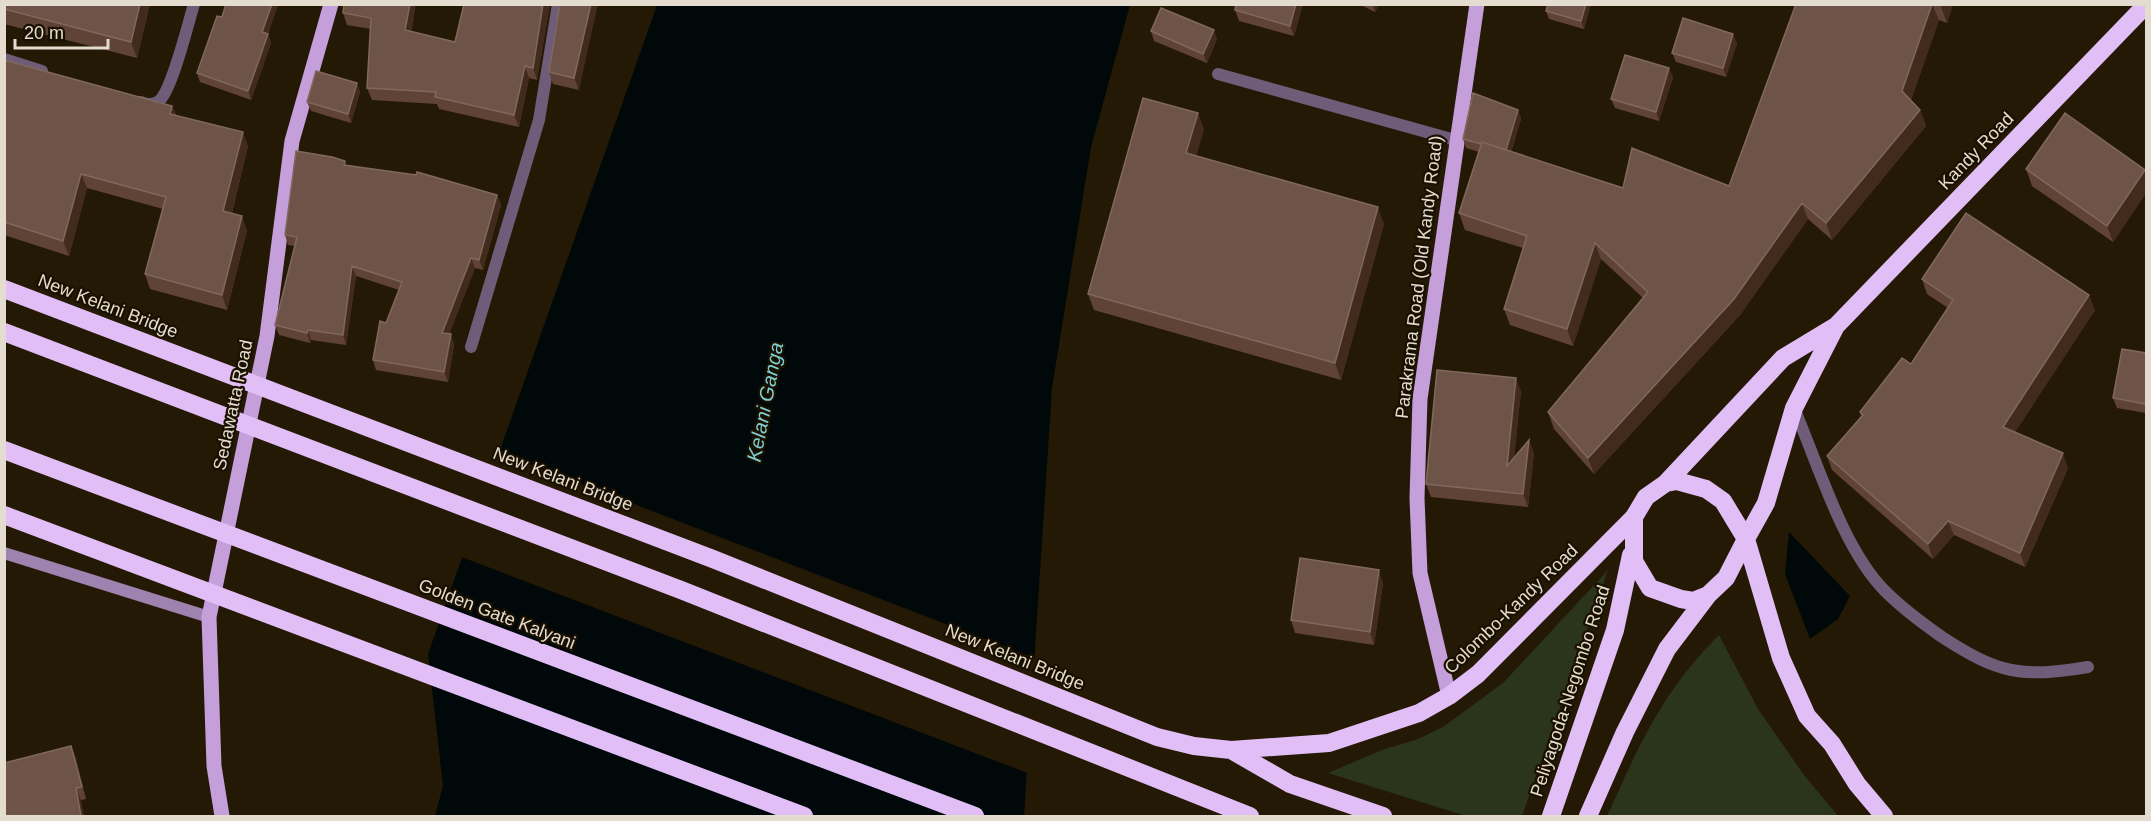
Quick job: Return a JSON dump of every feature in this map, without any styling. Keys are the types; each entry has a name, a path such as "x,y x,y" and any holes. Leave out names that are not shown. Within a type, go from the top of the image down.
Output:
{"highway":[{"name":"Kandy Road","path":"1666,483 1783,358 1836,326 2146,5"},
{"name":"New Kelani Bridge","path":"4,289 702,555 1157,737 1194,746 1231,750"},
{"name":"Kandy Road","path":"1746,539 1766,503 1794,408 1836,326"},
{"path":"4,332 681,590 1089,753 1232,813 1250,816"},
{"name":"Golden Gate Kalyani","path":"4,450 975,816"},
{"path":"1708,595 1693,601 1681,599 1650,588 1638,571 1633,543 1634,517 1646,497 1666,483 1688,482 1716,495 1728,508 1746,539 1780,658 1807,716 1832,744 1857,783 1884,816"},
{"path":"4,515 804,816"},
{"name":"Colombo-Kandy Road","path":"1231,750 1329,743 1419,713 1449,696 1478,674 1634,517"},
{"path":"1588,816 1625,732 1667,650 1708,595 1726,578 1746,539"},
{"name":"Peliyagoda-Negombo Road","path":"1551,816 1615,630 1633,543"},
{"path":"1231,750 1290,784 1383,816"}],"main road":[{"name":"Sedawatta Road","path":"222,816 214,755 209,617 267,336 292,141 331,4"},
{"name":"Parakrama Road (Old Kandy Road)","path":"1449,696 1420,573 1417,498 1420,399 1455,140 1477,4"}],"street":[{"path":"125,98 147,105 158,101 168,86 194,4"},
{"path":"471,347 539,120 558,4"},
{"path":"4,59 59,76"},
{"path":"1218,74 1455,140"},
{"path":"1794,408 1853,546 1884,590 1919,621 1995,667 2016,672 2046,674 2088,668"},
{"path":"4,553 209,617"}],"green space":[{"path":"1608,570 1522,816 1466,816 1328,773 1382,750 1418,739 1443,727 1503,683"},
{"path":"1719,635 1758,709 1804,775 1838,816 1607,816 1654,720 1682,678"}],"water":[{"name":"Kelani Ganga","path":"657,5 1130,5 1091,147 1052,388 1024,816 435,816 443,786 428,654"},
{"path":"1789,532 1850,596 1838,619 1810,639 1785,574"}],"pier":[{"path":"496,451 1037,659 1030,774 459,556"}],"building":[{"path":"4,4 140,4 131,42 4,9"},
{"path":"226,4 272,4 262,32 268,34 248,91 197,73 217,16 222,17"},
{"path":"344,4 410,4 405,30 455,42 464,4 543,4 533,68 525,66 514,115 435,97 436,92 367,88 371,18 343,13"},
{"path":"560,4 591,4 574,78 549,72"},
{"path":"1236,4 1296,4 1290,26 1235,10"},
{"path":"1548,4 1586,4 1581,21 1546,11"},
{"path":"1796,4 1932,4 1902,91 1920,110 1826,223 1802,203 1734,299 1588,458 1548,412 1648,292 1595,243 1567,329 1504,309 1527,236 1459,213 1482,142 1623,188 1632,148 1729,186"},
{"path":"1161,8 1214,30 1203,54 1151,31"},
{"path":"1683,18 1733,34 1723,68 1672,53"},
{"path":"1625,55 1669,68 1656,112 1611,99"},
{"path":"4,60 172,106 170,114 243,132 223,211 242,216 222,295 145,274 166,197 81,174 63,241 4,222"},
{"path":"316,71 357,83 348,114 307,102"},
{"path":"1473,93 1518,110 1506,150 1482,142 1481,144 1463,139"},
{"path":"1143,98 1198,113 1186,153 1378,207 1335,363 1088,294"},
{"path":"2065,113 2145,170 2107,226 2026,169"},
{"path":"296,151 332,157 345,161 344,165 416,175 417,172 497,195 479,260 471,258 442,333 451,334 444,372 373,360 380,321 386,323 402,282 352,266 343,335 308,330 307,333 275,325 297,237 285,235"},
{"path":"1966,213 2089,295 2003,427 2063,453 2020,553 1948,521 1928,544 1827,456 1863,415 1860,412 1902,358 1911,364 1953,300 1922,279"},
{"path":"2122,349 2146,353 2146,404 2113,398"},
{"path":"1437,370 1516,378 1507,466 1529,440 1523,494 1426,484"},
{"path":"1300,558 1379,570 1370,632 1291,620"},
{"path":"71,746 82,787 76,788 81,816 4,816 4,763"}]}
